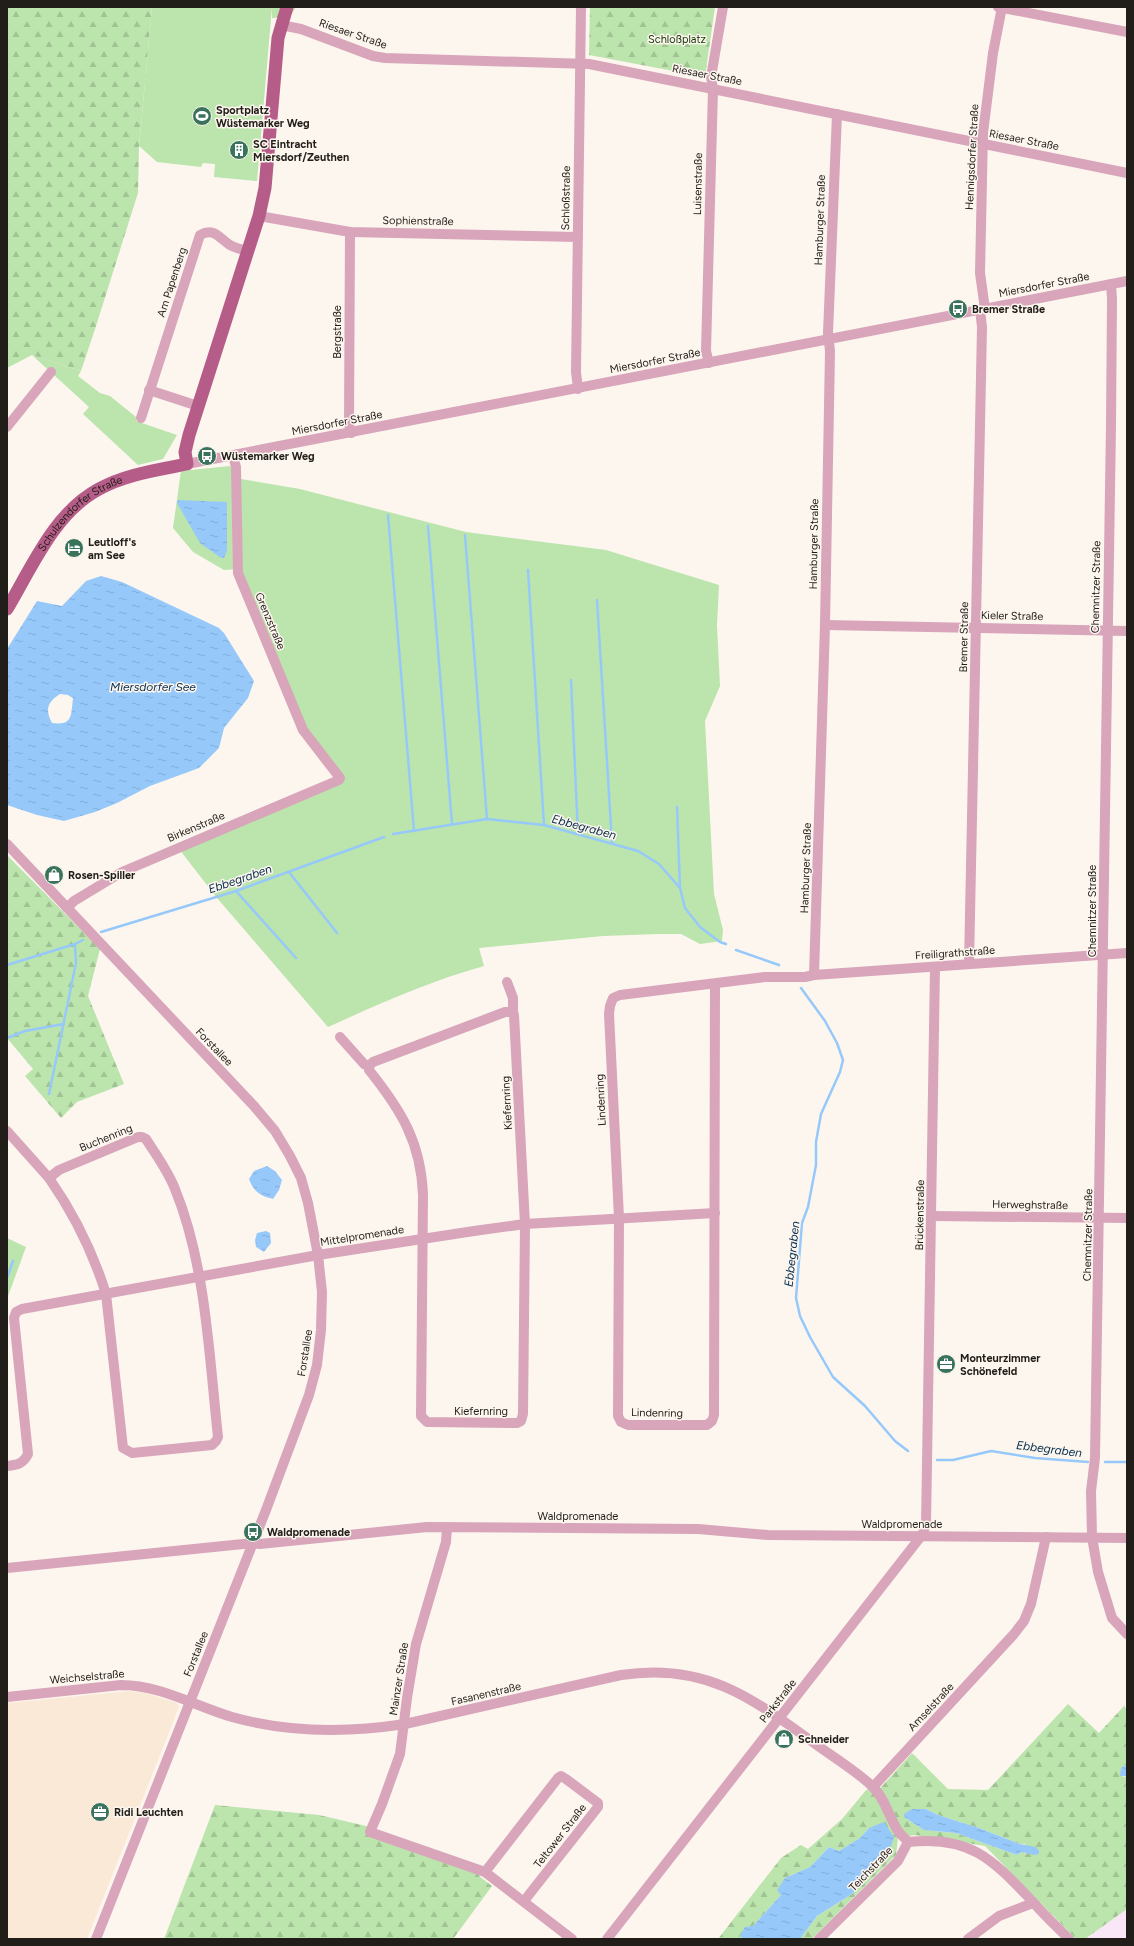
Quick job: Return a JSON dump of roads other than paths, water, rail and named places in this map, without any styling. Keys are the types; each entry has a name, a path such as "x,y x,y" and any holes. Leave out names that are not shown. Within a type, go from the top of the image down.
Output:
{"main road":[{"path":"187,464 186,446 249,252 259,216 265,188 281,25 287,7"},
{"name":"Schulzendorfer Straße","path":"7,609 51,535 68,513 85,497 99,488 120,480 187,464"}],"street":[{"name":"Schloßstraße","path":"578,389 576,372 579,63 581,7"},
{"name":"Luisenstraße","path":"709,363 706,351 712,89 711,77 723,7"},
{"path":"1001,7 1127,32"},
{"name":"Hennigsdorfer Straße","path":"982,310 980,273 983,144 990,75 1001,7"},
{"name":"Riesaer Straße","path":"281,25 301,29 385,58 579,63 1127,173"},
{"name":"Hamburger Straße","path":"814,975 825,624 831,235 837,114"},
{"name":"Sophienstraße","path":"259,216 350,232 578,236"},
{"name":"Am Papenberg","path":"140,418 200,235 207,231 213,231 231,246 249,252"},
{"name":"Bergstraße","path":"350,232 349,424 351,433"},
{"name":"Miersdorfer Straße","path":"187,464 1127,281"},
{"name":"Chemnitzer Straße","path":"1111,284 1111,425 1100,1218 1095,1458 1091,1491 1092,1538 1098,1572 1109,1610 1116,1625 1127,1634"},
{"name":"Bremer Straße","path":"969,964 982,310"},
{"path":"7,427 51,372"},
{"path":"149,390 198,406"},
{"name":"Grenzstraße","path":"233,456 236,467 238,573 303,730 340,778"},
{"name":"Kieler Straße","path":"825,624 1127,631"},
{"name":"Birkenstraße","path":"67,908 74,901 122,872 339,780 340,778"},
{"name":"Forstallee","path":"7,844 254,1106 275,1131 290,1156 303,1184 318,1255 322,1292 319,1352 314,1378 306,1404 253,1543 96,1939"},
{"name":"Freiligrathstraße","path":"785,976 806,977 814,975 1127,954"},
{"name":"Brückenstraße","path":"928,1462 935,967"},
{"name":"Lindenring","path":"715,984 714,1415 712,1421 707,1425 628,1425 621,1422 618,1416 619,1218 609,1014 610,1006 613,998 620,995 765,977 785,976"},
{"name":"Kiefernring","path":"340,1037 364,1064 369,1066 369,1070 396,1105 414,1145 422,1186 421,1416 427,1422 517,1423 522,1420 523,1414 525,1224 513,998 506,982"},
{"path":"369,1066 373,1062 456,1030 505,1012 513,1012"},
{"path":"7,1131 49,1178"},
{"name":"Buchenring","path":"142,1136 146,1139 168,1174 188,1225 200,1276 218,1437 212,1444 132,1453 124,1448 106,1294 100,1274 82,1230 49,1178 59,1170 142,1136"},
{"name":"Mittelpromenade","path":"7,1466 18,1465 25,1461 28,1454 14,1318 16,1312 22,1309 318,1255 422,1238 525,1224 715,1213"},
{"name":"Herweghstraße","path":"932,1216 1127,1218"},
{"name":"Parkstraße","path":"607,1939 922,1535 926,1525 928,1462"},
{"name":"Waldpromenade","path":"7,1568 427,1527 694,1528 768,1535 922,1535 1127,1538"},
{"name":"Mainzer Straße","path":"447,1527 446,1542 416,1644 407,1694 405,1724 400,1754 370,1832 485,1872"},
{"name":"Amselstraße","path":"873,1787 1014,1634 1024,1621 1033,1598 1046,1537"},
{"name":"Fasanenstraße","path":"190,1703 243,1720 301,1730 335,1731 405,1724 621,1675 649,1672 678,1674 715,1682 748,1697 779,1718"},
{"name":"Weichselstraße","path":"7,1697 121,1685 136,1685 162,1691 190,1703"},
{"path":"779,1718 873,1787 884,1803 898,1831 908,1842 919,1841 938,1843 973,1849 1000,1867 1069,1939"},
{"name":"Teltower Straße","path":"485,1872 558,1778 561,1776 566,1779 598,1803 598,1807 524,1901"},
{"name":"Teichstraße","path":"819,1939 898,1861 908,1842"},
{"path":"485,1872 572,1939"},
{"path":"968,1939 999,1916 1033,1903"}],"water":[{"path":"178,500 227,502 227,551 224,558 221,558 200,543 177,503"},
{"name":"Miersdorfer See","path":"101,576 122,582 219,628 224,633 254,681 248,698 224,728 219,748 199,768 150,786 117,803 95,812 64,821 37,815 7,805 7,649 37,601 62,606 86,581","holes":["60,694 68,695 73,698 70,718 64,723 52,723 48,714 48,707 50,703"]},
{"path":"267,1166 275,1171 282,1180 279,1190 273,1199 258,1193 249,1179 254,1171"},
{"path":"266,1231 270,1233 271,1243 264,1252 256,1247 255,1240 257,1233"},
{"path":"1127,1764 1127,1776 1120,1776 1121,1768"},
{"path":"912,1809 926,1809 938,1815 979,1828 1020,1844 1036,1847 1039,1854 1034,1855 1021,1852 1017,1855 956,1833 924,1830 904,1817 904,1814"},
{"path":"884,1822 894,1837 886,1861 874,1864 870,1870 869,1876 852,1894 817,1916 800,1939 743,1939 740,1936 745,1927 753,1926 781,1895 777,1890 785,1878 810,1867 829,1847 839,1851 860,1838 869,1828"}],"waterway":[{"path":"388,515 414,831"},
{"path":"428,526 452,824"},
{"path":"465,535 487,819"},
{"path":"528,570 544,825"},
{"path":"597,600 612,843"},
{"path":"571,680 578,834"},
{"path":"677,807 680,887"},
{"name":"Ebbegraben","path":"393,834 487,819 544,825 638,851 659,864 680,888 685,908 700,927 720,942 726,944"},
{"name":"Ebbegraben","path":"101,932 236,891 384,837"},
{"path":"289,872 337,933"},
{"path":"236,891 296,958"},
{"name":"Ebbegraben","path":"7,965 75,944 83,940"},
{"path":"49,1094 76,963 75,944"},
{"name":"Ebbegraben","path":"736,950 779,965"},
{"name":"Ebbegraben","path":"801,988 825,1021 837,1043 843,1060 840,1072 821,1114 816,1142 816,1165 808,1207 802,1223 796,1298 800,1316 833,1377 865,1406 895,1441 908,1451"},
{"path":"7,1038 25,1031 64,1024"},
{"path":"7,1278 13,1261"},
{"name":"Ebbegraben","path":"937,1460 953,1460 991,1451 1035,1458 1088,1462"},
{"name":"Ebbegraben","path":"1105,1462 1127,1462"}],"place":[{"name":"Sportplatz Wüstemarker Weg","path":"202,116"},
{"name":"SC Eintracht Miersdorf/Zeuthen","path":"239,150"},
{"name":"Bremer Straße","path":"958,309"},
{"name":"Wüstemarker Weg","path":"207,456"},
{"name":"Leutloff's am See","path":"74,548"},
{"name":"Rosen-Spiller","path":"54,875"},
{"name":"Monteurzimmer Schönefeld","path":"946,1364"},
{"name":"Waldpromenade","path":"253,1532"},
{"name":"Schneider","path":"784,1739"},
{"name":"Ridi Leuchten","path":"100,1812"}],"park label":[{"name":"Schloßplatz","path":"677,39"}]}
